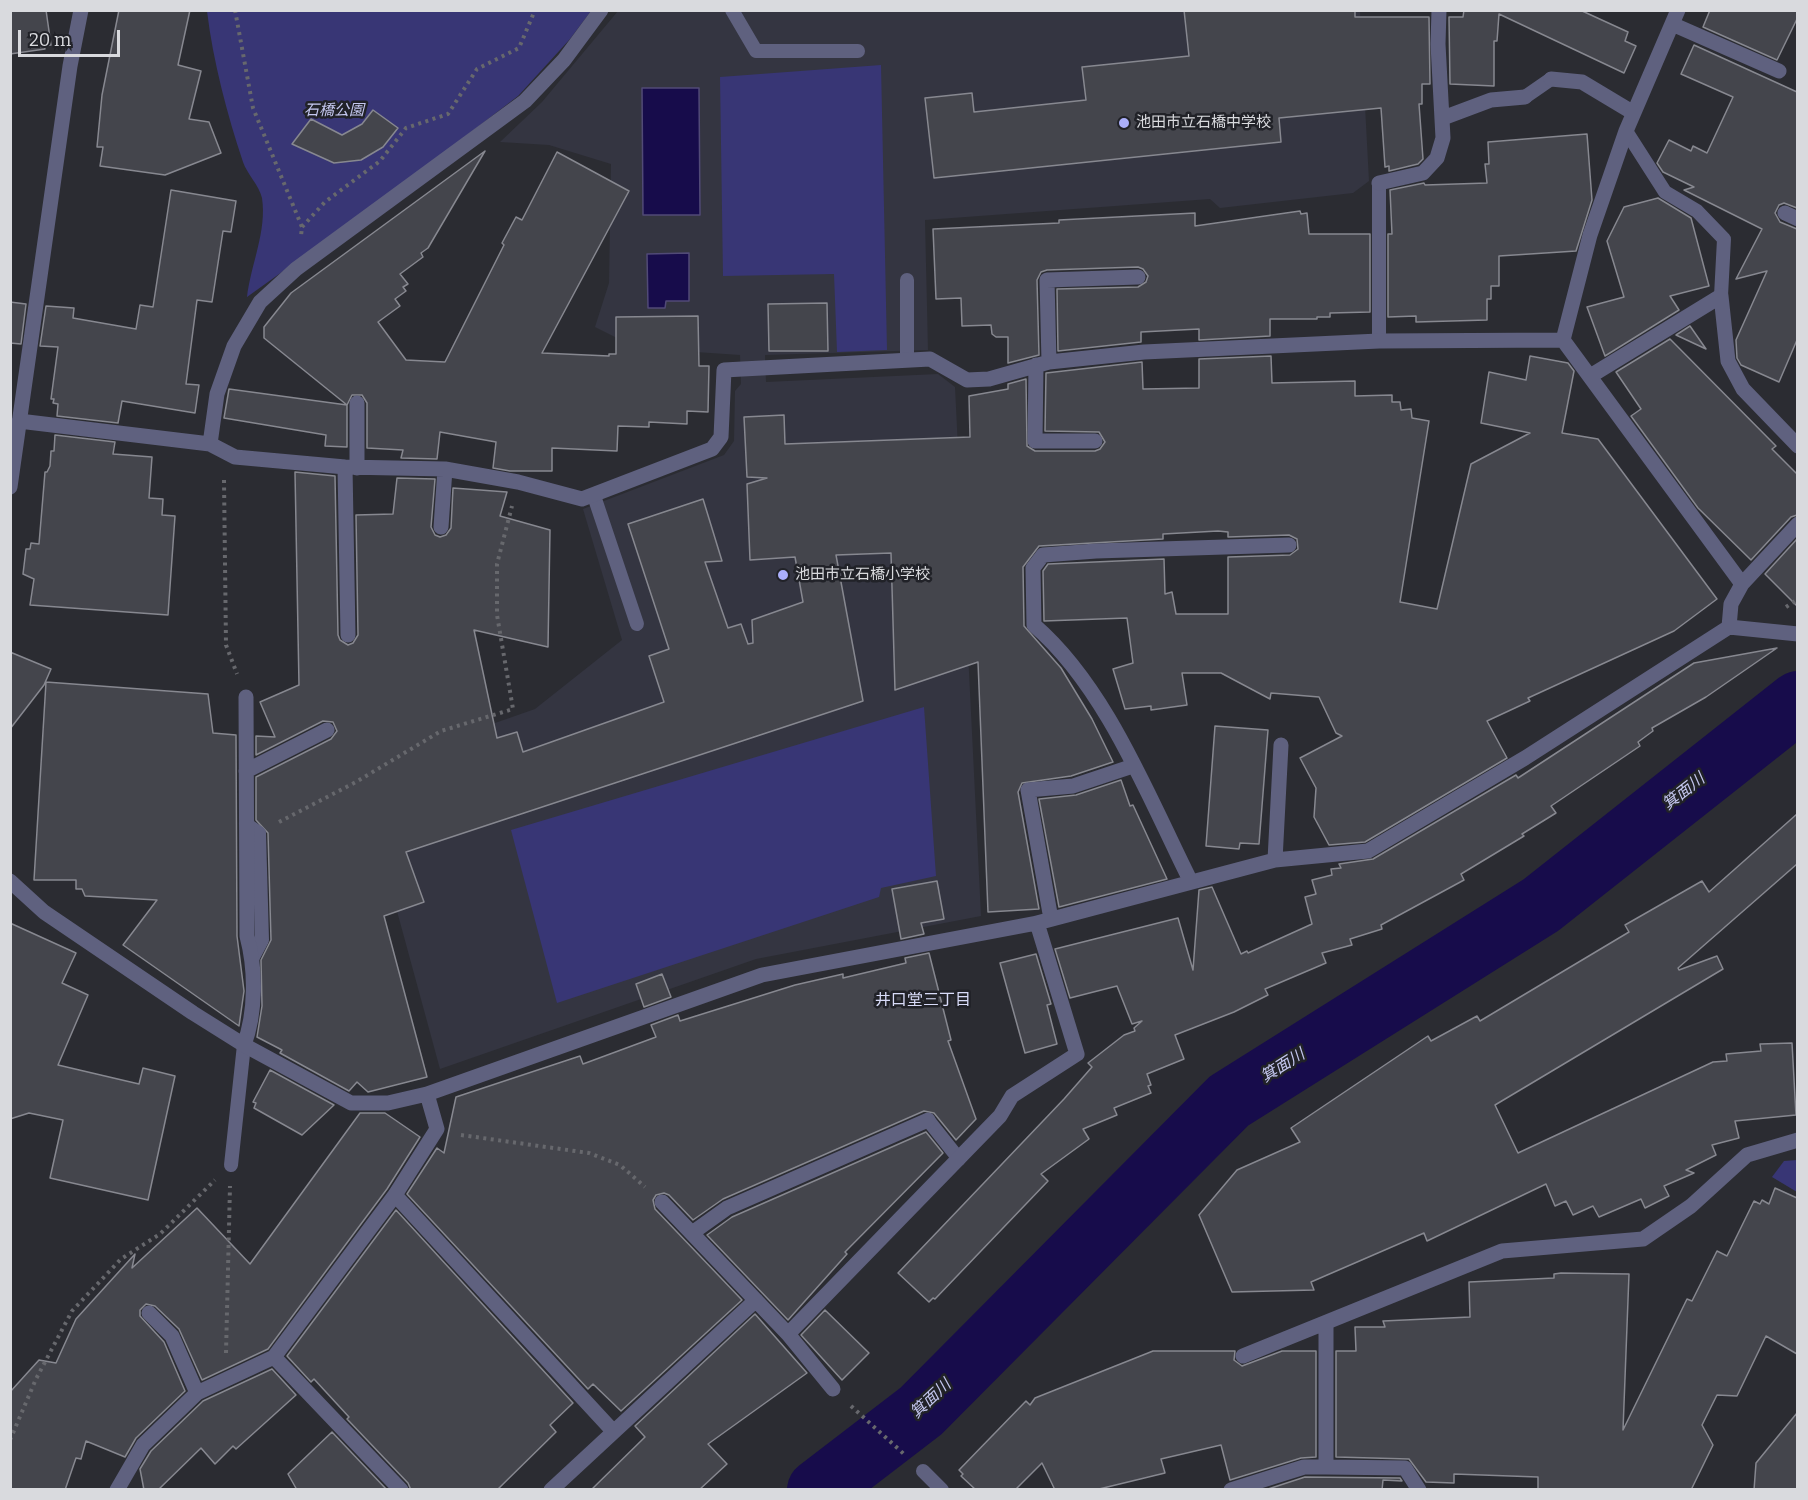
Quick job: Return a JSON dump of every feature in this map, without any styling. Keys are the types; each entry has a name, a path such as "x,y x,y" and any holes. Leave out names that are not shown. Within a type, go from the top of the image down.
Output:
{"street":[{"path":"10,487 20,421 18,368 81,10"},
{"path":"214,447 217,394 234,346 260,302 296,269 525,101 564,60 601,10"},
{"path":"1379,183 1423,173 1437,158 1443,138 1438,44 1440,10"},
{"path":"1563,340 1590,235 1632,112 1675,17 1779,71"},
{"path":"1551,79 1582,82 1632,112"},
{"path":"1443,118 1491,100 1525,97"},
{"path":"1095,441 1035,441 1047,280 1138,277"},
{"path":"1592,375 1721,296 1728,361 1743,389 1797,446"},
{"path":"20,421 214,447 235,457 351,468 445,469 518,482 582,499 712,449 721,437 724,370 930,359 967,380 989,379 1042,364 1144,352 1379,341 1563,340"},
{"path":"1563,340 1592,375 1653,465 1742,584"},
{"path":"348,635 351,468 357,403"},
{"path":"441,527 445,469"},
{"path":"1729,627 1731,604 1742,584 1797,524"},
{"path":"1190,880 1133,766 1085,679 1052,640 1034,625 1033,568 1043,555 1096,550 1289,545"},
{"path":"10,881 53,918 244,1045 351,1103 388,1103 427,1094 762,975 1044,921 1190,880 1275,860 1368,851 1525,758 1729,627 1797,634"},
{"path":"244,1045 251,1024 253,957 248,936 252,828 246,771 246,698"},
{"path":"246,771 327,730"},
{"path":"1275,860 1281,745"},
{"path":"788,1334 1000,1116 1012,1095 1077,1054 1044,921 1028,790 1073,786 1133,766"},
{"path":"124,1486 143,1445 197,1393 274,1357 395,1195 437,1129 427,1094"},
{"path":"692,1233 727,1208 928,1120"},
{"path":"1243,1356 1502,1251 1643,1239 1690,1206 1747,1155 1797,1140"},
{"path":"395,1195 612,1430"},
{"path":"662,1202 788,1334 833,1389"},
{"path":"551,1490 612,1430 756,1300"},
{"path":"148,1313 172,1336 197,1393"},
{"path":"1326,1323 1326,1467"},
{"path":"274,1357 401,1490"},
{"path":"1231,1490 1304,1467 1406,1468 1419,1490"}],"lane":[{"path":"732,10 756,51 858,51"},
{"path":"1525,97 1551,79"},
{"path":"1626,131 1665,192 1696,211 1724,239 1721,296"},
{"path":"1379,183 1379,341"},
{"path":"907,280 907,360"},
{"path":"594,496 637,624"},
{"path":"231,1165 244,1045"},
{"path":"928,1120 959,1159"},
{"path":"922,1471 942,1490"}],"path":[{"path":"235,10 254,108 302,227 296,269"},
{"path":"302,227 326,201 380,161 406,128 448,114 477,69 519,48 535,10"},
{"path":"214,447 224,466 226,645 246,698"},
{"path":"252,828 356,783 441,731 513,709 497,615 497,564 518,482"},
{"path":"437,1129 449,1134 589,1153 620,1165 662,1202"},
{"path":"225,1378 231,1165"},
{"path":"10,1440 36,1379 72,1311 121,1259 160,1234 231,1165"},
{"path":"833,1389 922,1471"}],"shaded area":[{"name":"池田市立石橋小学校","path":"618,11 1360,11 1369,181 1353,193 1220,208 1210,199 925,220 928,350 765,355 766,382 938,374 955,387 981,916 756,959 440,1069 364,790 458,736 535,709 622,640 583,509 724,455 734,441 735,391 741,384 740,355 637,348 595,327 609,283 611,164 549,145 500,142 542,102"},
{"path":"642,88 699,88 700,215 643,215"},
{"path":"689,253 689,301 666,301 665,308 648,308 647,254"}],"green space":[{"name":"石橋公園","path":"207,11 591,11 570,39 518,96 381,201 247,297 261,235 262,198 245,166 231,125 217,68"},
{"path":"881,65 887,350 837,352 834,274 723,276 720,77"},
{"path":"924,707 936,876 881,888 879,897 557,1003 511,830"},
{"path":"1798,1160 1797,1192 1772,1177 1784,1161"}],"building":[{"path":"10,10 46,10 51,45 44,46 45,49 10,54"},
{"path":"119,10 190,10 178,65 201,71 189,119 209,122 221,153 165,175 100,166 103,147 97,147 102,95"},
{"path":"1184,10 1355,10 1355,17 1429,17 1430,84 1422,84 1422,104 1419,104 1423,159 1418,164 1389,171 1389,166 1385,167 1381,108 1279,118 1281,142 934,178 925,98 972,93 974,112 1086,100 1082,67 1189,56"},
{"path":"1464,10 1580,10 1628,32 1625,41 1636,46 1624,73 1499,14 1497,41 1494,41 1494,86 1450,84 1449,17 1463,17"},
{"path":"1710,10 1797,10 1797,19 1777,60 1703,27"},
{"path":"1694,45 1797,92 1797,208 1784,203 1779,205 1775,213 1780,222 1797,229 1797,340 1779,382 1741,365 1737,358 1736,340 1767,271 1736,279 1762,229 1684,190 1694,187 1663,172 1657,163 1669,140 1691,151 1693,146 1707,153 1733,97 1681,74"},
{"path":"373,110 398,128 383,147 361,160 334,163 292,144 311,119 342,135 362,124"},
{"path":"1587,134 1592,200 1576,251 1499,256 1499,286 1491,286 1491,299 1487,299 1487,320 1416,322 1416,316 1388,317 1388,234 1392,234 1390,190 1424,183 1425,185 1487,183 1485,164 1489,164 1488,142"},
{"path":"485,151 428,248 421,253 423,257 400,274 408,284 403,287 406,291 395,299 400,306 378,322 406,360 445,362 504,245 502,243 516,217 522,220 557,152 629,191 542,353 609,356 609,354 616,354 616,317 698,316 699,366 709,366 708,412 687,411 687,424 649,422 649,427 618,426 617,451 552,448 552,471 510,471 493,468 496,442 440,432 437,459 401,458 403,450 367,448 367,403 362,395 352,395 347,405 264,338 264,327 291,293"},
{"path":"171,190 236,201 231,232 223,231 212,302 197,300 186,384 199,385 195,413 122,401 118,423 57,416 58,404 53,403 54,399 51,399 58,347 40,346 46,306 74,308 73,318 136,329 140,305 153,307"},
{"path":"1658,198 1691,218 1709,286 1670,296 1679,310 1605,356 1587,307 1624,297 1607,241 1624,207"},
{"path":"1300,211 1301,214 1307,213 1309,234 1370,234 1370,312 1330,313 1330,317 1317,317 1317,319 1270,319 1270,336 1199,340 1199,329 1141,332 1141,342 1058,351 1057,289 1138,287 1146,282 1148,276 1143,269 1138,267 1047,270 1041,272 1037,280 1039,355 1008,363 1008,337 996,337 992,334 991,325 962,326 961,298 936,299 933,229 1195,213 1195,226"},
{"path":"10,302 26,304 21,344 10,343"},
{"path":"827,303 828,351 769,351 768,304"},
{"path":"1690,326 1706,349 1676,335"},
{"path":"1670,339 1776,446 1772,449 1797,474 1797,515 1791,517 1751,560 1698,508 1631,416 1641,409 1616,372"},
{"path":"1271,356 1272,383 1355,381 1355,396 1392,395 1392,402 1400,402 1401,410 1411,409 1412,418 1429,421 1400,602 1437,609 1471,464 1530,433 1481,423 1489,372 1526,380 1530,356 1568,363 1574,371 1562,433 1598,439 1717,599 1674,631 1528,698 1530,701 1487,721 1507,758 1365,842 1329,845 1314,817 1316,788 1300,758 1342,736 1336,733 1319,697 1271,693 1270,699 1221,673 1182,673 1187,705 1151,710 1151,706 1125,709 1113,669 1133,663 1127,618 1044,621 1043,571 1048,564 1164,559 1165,594 1172,592 1176,614 1228,614 1228,557 1290,555 1298,549 1297,539 1289,535 1228,537 1228,532 1218,531 1163,534 1163,539 1039,546 1023,567 1024,626 1061,668 1092,719 1113,762 1071,776 1022,783 1018,792 1039,909 988,912 978,662 895,690 891,553 836,555 863,701 406,852 424,902 384,916 427,1077 368,1092 357,1082 349,1091 280,1053 282,1050 257,1037 262,1006 261,960 271,940 268,833 256,820 256,777 331,739 337,731 333,722 323,721 256,755 256,736 275,737 260,702 299,685 295,472 335,476 338,635 340,640 348,645 353,643 358,635 356,515 393,514 397,478 435,479 431,527 435,535 440,537 446,535 451,528 453,488 507,492 500,516 550,530 548,647 474,630 497,738 517,732 523,752 664,702 649,656 669,649 628,524 703,499 722,561 705,562 728,628 741,624 748,644 753,643 752,620 803,602 795,557 750,560 747,484 767,478 747,477 744,417 784,415 785,444 970,437 969,396 1008,389 1008,384 1026,379 1027,446 1035,451 1095,451 1100,449 1105,442 1099,432 1045,431 1046,373 1142,362 1143,389 1199,388 1199,359"},
{"path":"229,389 347,405 347,447 325,446 326,435 224,418"},
{"path":"55,435 115,442 113,454 152,457 149,498 163,499 162,515 175,516 168,615 30,605 34,579 23,574 26,549 30,549 31,543 39,544 45,472 50,466"},
{"path":"1797,539 1797,606 1765,574"},
{"path":"1777,648 1706,697 1652,728 1653,731 1638,742 1640,746 1551,806 1556,813 1522,834 1524,836 1461,874 1464,880 1381,925 1382,929 1350,939 1352,945 1322,953 1326,963 1265,989 1268,995 1234,1012 1175,1035 1184,1059 1147,1074 1151,1093 1114,1108 1117,1115 1083,1129 1089,1139 1041,1174 1048,1181 935,1299 929,1302 898,1273 1064,1099 1092,1067 1088,1063 1124,1035 1135,1031 1134,1028 1142,1021 1132,1024 1117,986 1070,998 1055,949 1178,918 1193,970 1199,890 1212,887 1241,954 1247,951 1248,953 1312,924 1305,897 1316,894 1312,880 1332,875 1331,869 1341,868 1339,864 1373,859 1516,775 1518,778 1694,663"},
{"path":"10,652 51,669 44,685 10,729"},
{"path":"46,682 208,694 213,733 236,735 237,936 244,991 239,1026 123,945 157,900 85,896 82,889 76,889 76,880 34,880"},
{"path":"1215,726 1268,730 1259,844 1240,843 1239,849 1206,846"},
{"path":"1121,780 1130,806 1133,805 1167,879 1059,907 1039,799 1076,795"},
{"path":"1797,814 1797,864 1678,968 1679,970 1717,956 1723,969 1495,1105 1518,1153 1713,1062 1727,1061 1726,1054 1761,1051 1760,1044 1792,1043 1796,1115 1735,1121 1739,1138 1712,1145 1716,1155 1686,1170 1694,1173 1664,1186 1669,1196 1645,1208 1641,1199 1599,1217 1593,1206 1573,1215 1566,1201 1555,1206 1546,1184 1427,1241 1424,1233 1311,1282 1314,1290 1232,1292 1199,1215 1237,1170 1300,1142 1291,1128 1428,1036 1431,1041 1477,1016 1480,1021 1629,932 1625,925 1702,881 1709,892"},
{"path":"937,881 944,919 921,923 924,934 901,939 892,889"},
{"path":"10,923 76,953 62,983 88,995 58,1065 139,1084 143,1068 175,1076 148,1200 50,1178 63,1120 29,1113 10,1119"},
{"path":"929,953 951,1040 948,1041 976,1119 956,1140 934,1113 924,1111 723,1199 693,1220 669,1195 664,1193 656,1195 653,1200 655,1209 742,1300 621,1411 593,1384 588,1389 407,1194 437,1148 444,1153 456,1097 580,1056 583,1064 656,1037 651,1025 678,1015 680,1021 795,985 843,974 843,978 906,963 905,958"},
{"path":"1036,954 1051,1004 1047,1005 1057,1044 1025,1053 1000,963"},
{"path":"662,974 671,997 644,1007 636,984"},
{"path":"270,1070 334,1105 302,1135 254,1108 256,1103 253,1102"},
{"path":"360,1113 385,1113 420,1137 387,1189 268,1349 202,1380 179,1329 155,1306 146,1304 140,1310 140,1316 164,1342 185,1391 136,1438 125,1457 86,1441 81,1459 76,1458 65,1490 10,1490 10,1392 39,1360 56,1363 76,1319 135,1254 132,1268 197,1208 250,1264"},
{"path":"926,1132 943,1153 845,1252 847,1254 788,1320 707,1235 732,1217"},
{"path":"1775,1188 1797,1198 1797,1354 1766,1336 1737,1396 1717,1395 1702,1425 1713,1445 1691,1490 1538,1490 1538,1477 1454,1474 1454,1483 1426,1482 1409,1459 1336,1457 1336,1351 1356,1351 1355,1327 1385,1327 1383,1321 1470,1317 1469,1282 1554,1278 1554,1274 1561,1273 1629,1274 1623,1430 1687,1299 1692,1301 1717,1251 1727,1256 1754,1201 1760,1204 1762,1200 1769,1204"},
{"path":"396,1210 573,1403 550,1425 556,1432 497,1490 411,1490 408,1483 347,1419 349,1417 314,1379 311,1382 287,1356"},
{"path":"825,1310 869,1353 842,1380 801,1335"},
{"path":"755,1314 807,1373 708,1444 727,1464 699,1490 591,1490 645,1437 635,1426"},
{"path":"1153,1351 1235,1351 1234,1360 1242,1366 1282,1351 1316,1351 1316,1457 1301,1458 1230,1480 1221,1445 1161,1459 1165,1473 1095,1490 1055,1490 1042,1463 1015,1490 976,1490 961,1476 963,1474 959,1470 1026,1401 1030,1405 1035,1398"},
{"path":"272,1369 296,1395 236,1449 233,1446 215,1464 201,1448 158,1490 144,1490 140,1469 151,1451 203,1401"},
{"path":"1797,1413 1797,1490 1754,1490 1756,1463"},
{"path":"332,1432 387,1490 297,1490 288,1474"},
{"path":"1305,1477 1400,1478 1402,1481 1383,1480 1382,1490 1265,1490"}],"waterway":[{"name":"箕面川","path":"818,1490 921,1411 1229,1101 1541,905 1798,702"}],"place":[{"name":"池田市立石橋中学校","path":"1124,123"},
{"name":"池田市立石橋小学校","path":"783,575"}],"district":[{"name":"井口堂三丁目","path":"923,1001"}]}
